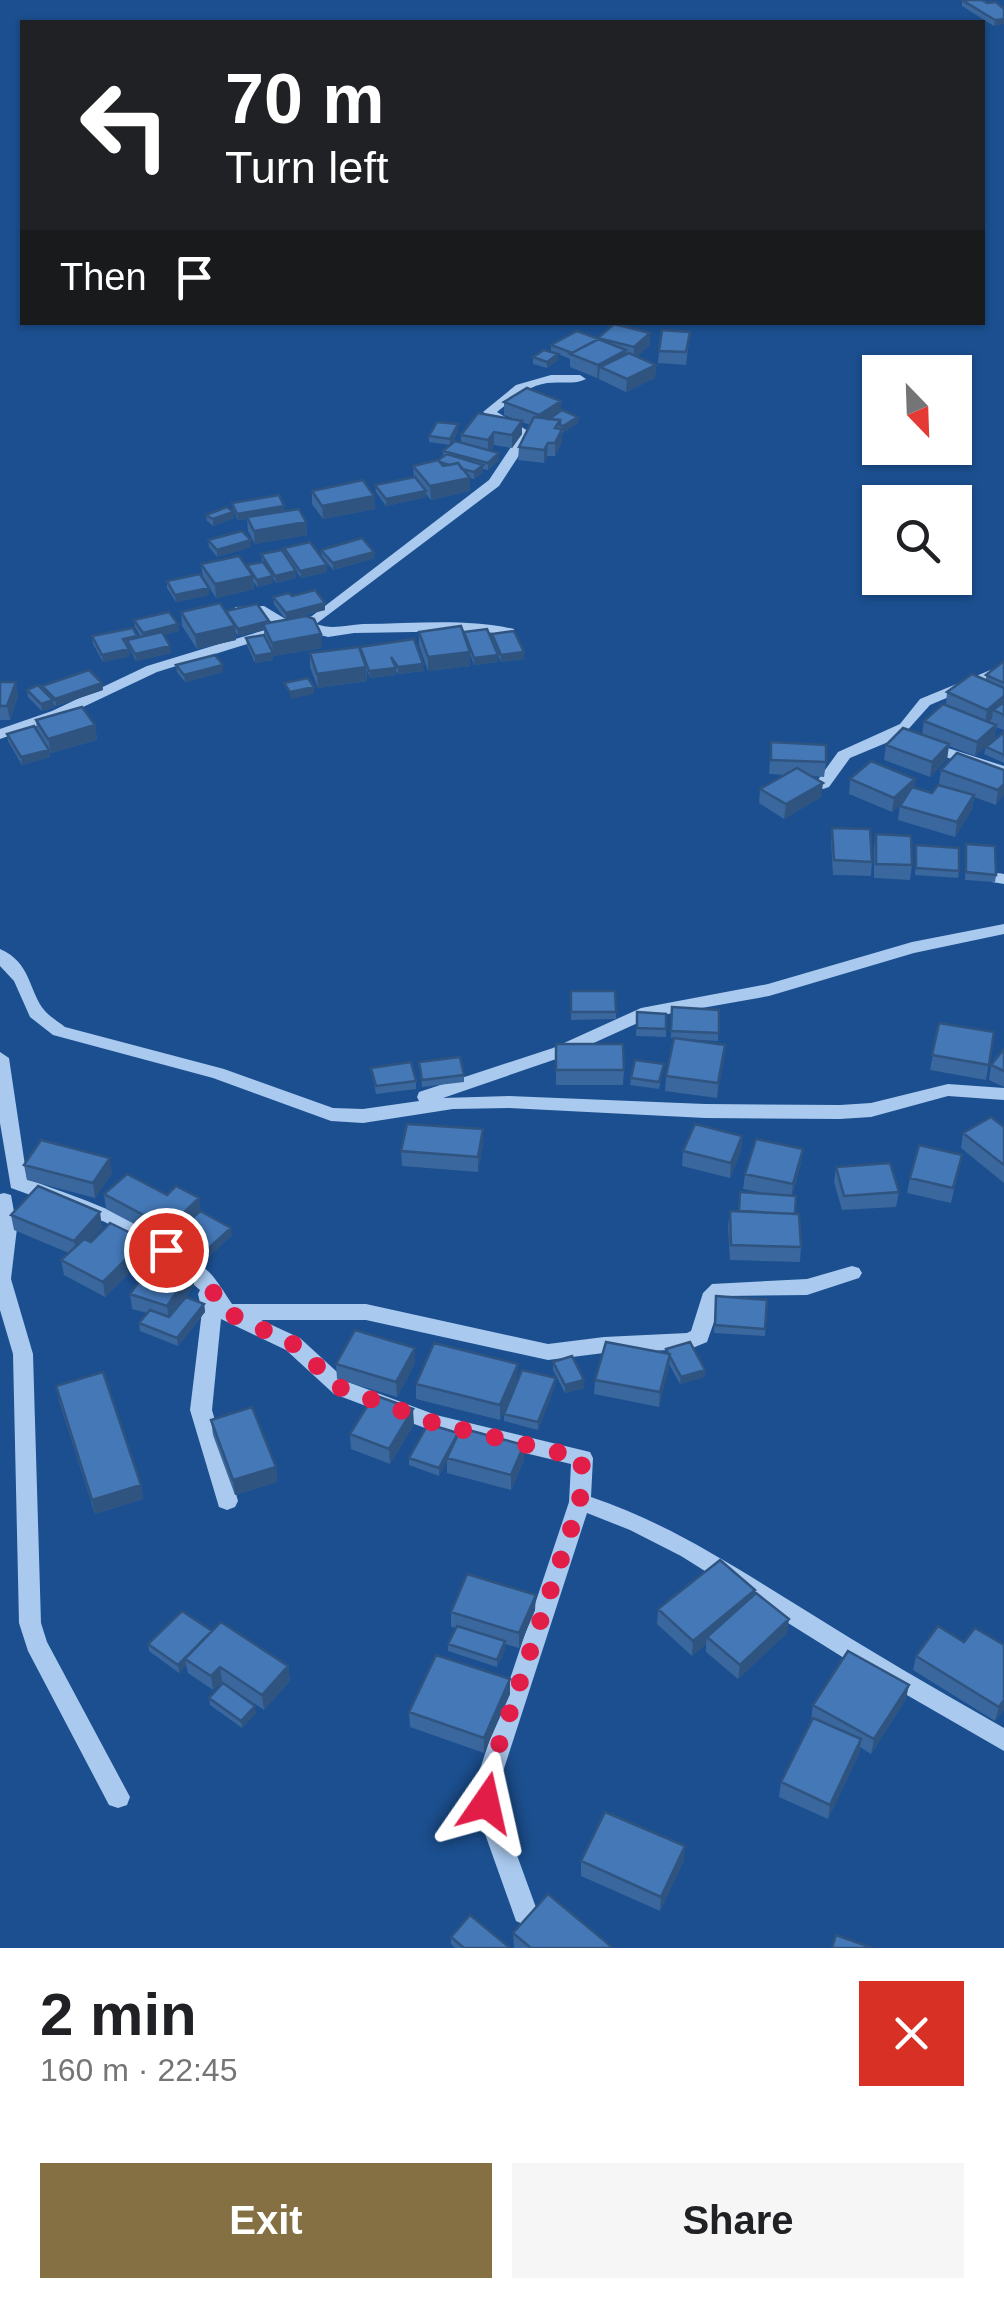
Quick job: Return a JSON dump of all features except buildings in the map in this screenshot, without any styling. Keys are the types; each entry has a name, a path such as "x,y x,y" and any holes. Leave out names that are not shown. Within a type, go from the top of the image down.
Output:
{"street":[{"path":"0,734 44,719 152,669 317,619 494,483 526,434 490,412 529,380 580,380"},
{"path":"228,613 260,609 296,627 328,633 354,628 473,627 509,632"},
{"path":"823,784 844,755 905,726 925,702 993,673"},
{"path":"892,734 1004,771"},
{"path":"363,1116 468,1085 559,1052 647,1012 769,990 912,948 1004,929"},
{"path":"0,955 22,979 36,1013 58,1031 218,1073 331,1114 363,1116 453,1103 840,1112 871,1110 948,1090 1004,1094"},
{"path":"0,1058 7,1196 2,1279 24,1354 30,1622 36,1644 118,1797"},
{"path":"7,1196 112,1217 204,1278 226,1312 293,1344 341,1388 434,1423 582,1458 580,1502 486,1787 486,1803 525,1913"},
{"path":"226,1312 366,1312 532,1350 572,1351 604,1345 690,1341 700,1336 714,1292 719,1289 807,1287 852,1272"},
{"path":"204,1278 212,1311 201,1410 227,1501"},
{"path":"580,1502 634,1518 680,1542 912,1690 1004,1740"}],"route":[{"path":"166,1250 204,1278 226,1312 293,1344 341,1388 434,1423 582,1458 580,1502 488,1778 486,1803"}]}
